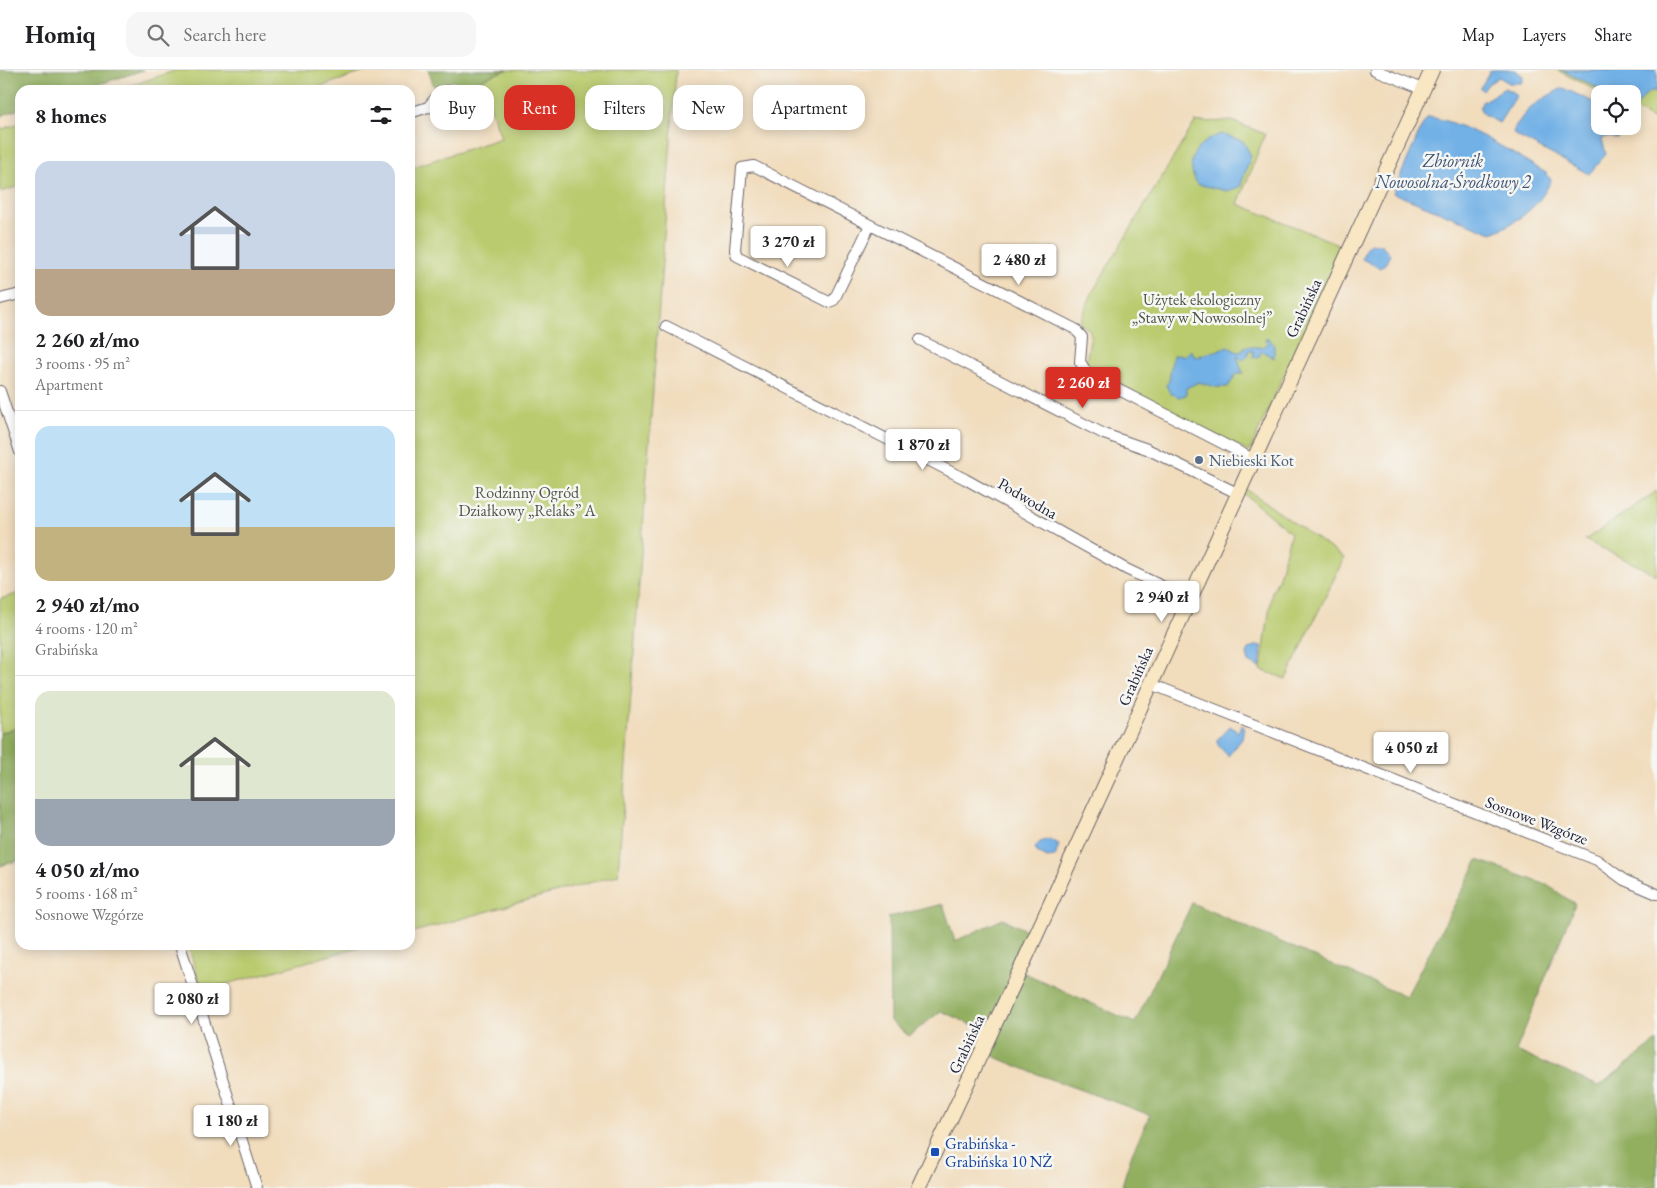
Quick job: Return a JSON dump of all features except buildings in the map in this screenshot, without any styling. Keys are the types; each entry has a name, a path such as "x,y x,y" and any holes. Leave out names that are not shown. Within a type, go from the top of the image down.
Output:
{"street":[{"path":"1376,70 1423,89"},
{"name":"Grabińska","path":"918,1188 1432,70"},
{"path":"415,111 428,107"},
{"path":"870,225 834,300 829,302 736,256 742,168 754,166 1075,329 1082,337 1080,362 1088,374 1253,460"},
{"path":"0,299 15,295"},
{"name":"Podwodna","path":"666,326 965,479 1126,569 1189,599"},
{"path":"920,340 1104,434 1147,449 1238,493"},
{"path":"0,391 15,437"},
{"name":"Sosnowe Wzgórze","path":"1151,684 1597,860 1624,880 1657,894"},
{"path":"182,950 257,1188"}],"green space":[{"path":"0,70 144,70 97,85 15,85 15,111 0,116"},
{"path":"177,70 370,70 325,85 133,85"},
{"path":"428,70 507,70 466,85 454,81 434,85"},
{"name":"Rodzinny Ogród Działkowy „Relaks” A","path":"478,70 676,70 675,85 673,85 673,112 618,875 415,932 415,166 501,138 494,117 494,85 483,85"},
{"path":"1557,70 1657,70 1657,121 1641,113 1641,85 1591,85 1591,88"},
{"name":"Użytek ekologiczny „Stawy w Nowosolnej”","path":"1232,121 1265,134 1238,204 1343,246 1249,452 1093,373 1086,361 1091,335 1089,329 1079,323 1093,291 1195,122"},
{"path":"15,125 15,188 0,192 0,130"},
{"path":"1246,489 1344,558 1286,679 1261,670 1272,591 1278,580 1291,533 1244,494"},
{"path":"1657,491 1657,575 1585,540"},
{"path":"15,594 15,728 0,733 0,599"},
{"path":"15,728 15,862 0,866 0,733"},
{"path":"1478,860 1547,885 1575,904 1516,1051 1599,1086 1657,1041 1657,1188 1129,1188 1122,1185 1132,1153 1150,1115 1050,1079 991,1055 994,1048 994,1035 941,1011 909,1036 890,1021 889,917 943,904 955,941 1003,919 1026,930 1009,966 1135,1023 1192,903 1406,997"},
{"path":"190,950 349,950 202,991"}],"water":[{"path":"1491,70 1515,70 1523,76 1523,79 1521,83 1509,83 1499,77 1488,84 1483,91 1480,88"},
{"path":"1562,70 1657,70 1657,97 1654,90 1646,94 1641,100 1641,85 1591,85"},
{"path":"1505,88 1517,95 1499,123 1483,114 1480,108 1482,102"},
{"path":"1563,88 1591,101 1591,135 1620,135 1617,138 1605,137 1602,139 1606,154 1589,174 1515,135 1513,132 1522,117 1547,96"},
{"name":"Zbiornik Nowosolna-Środkowy 2","path":"1428,117 1458,125 1505,148 1546,173 1551,180 1547,189 1527,212 1510,224 1492,233 1393,193 1422,126"},
{"path":"1221,134 1243,141 1251,156 1240,187 1227,191 1197,184 1191,167 1192,160 1199,147"},
{"path":"1370,243 1382,245 1390,254 1386,263 1380,268 1362,259 1366,247"},
{"path":"1269,338 1274,346 1274,358 1262,351 1258,358 1252,357 1254,355 1253,351 1248,351 1248,355 1243,360 1237,356 1243,373 1237,373 1228,387 1215,387 1199,382 1186,388 1186,395 1179,397 1170,393 1166,385 1169,381 1173,355 1185,356 1191,350 1195,357 1229,347 1237,352 1243,351 1244,347 1262,347 1268,344 1265,339"},
{"path":"1258,645 1262,646 1260,668 1249,662 1247,654 1249,649"},
{"path":"1241,725 1244,726 1242,739 1228,756 1218,745 1217,740 1230,726 1238,732"},
{"path":"1049,839 1059,844 1055,857 1047,858 1037,852 1035,847 1040,842"}],"place":[{"name":"Niebieski Kot","path":"1199,460"},
{"name":"Grabińska - Grabińska 10 NŻ","path":"935,1152"}]}
